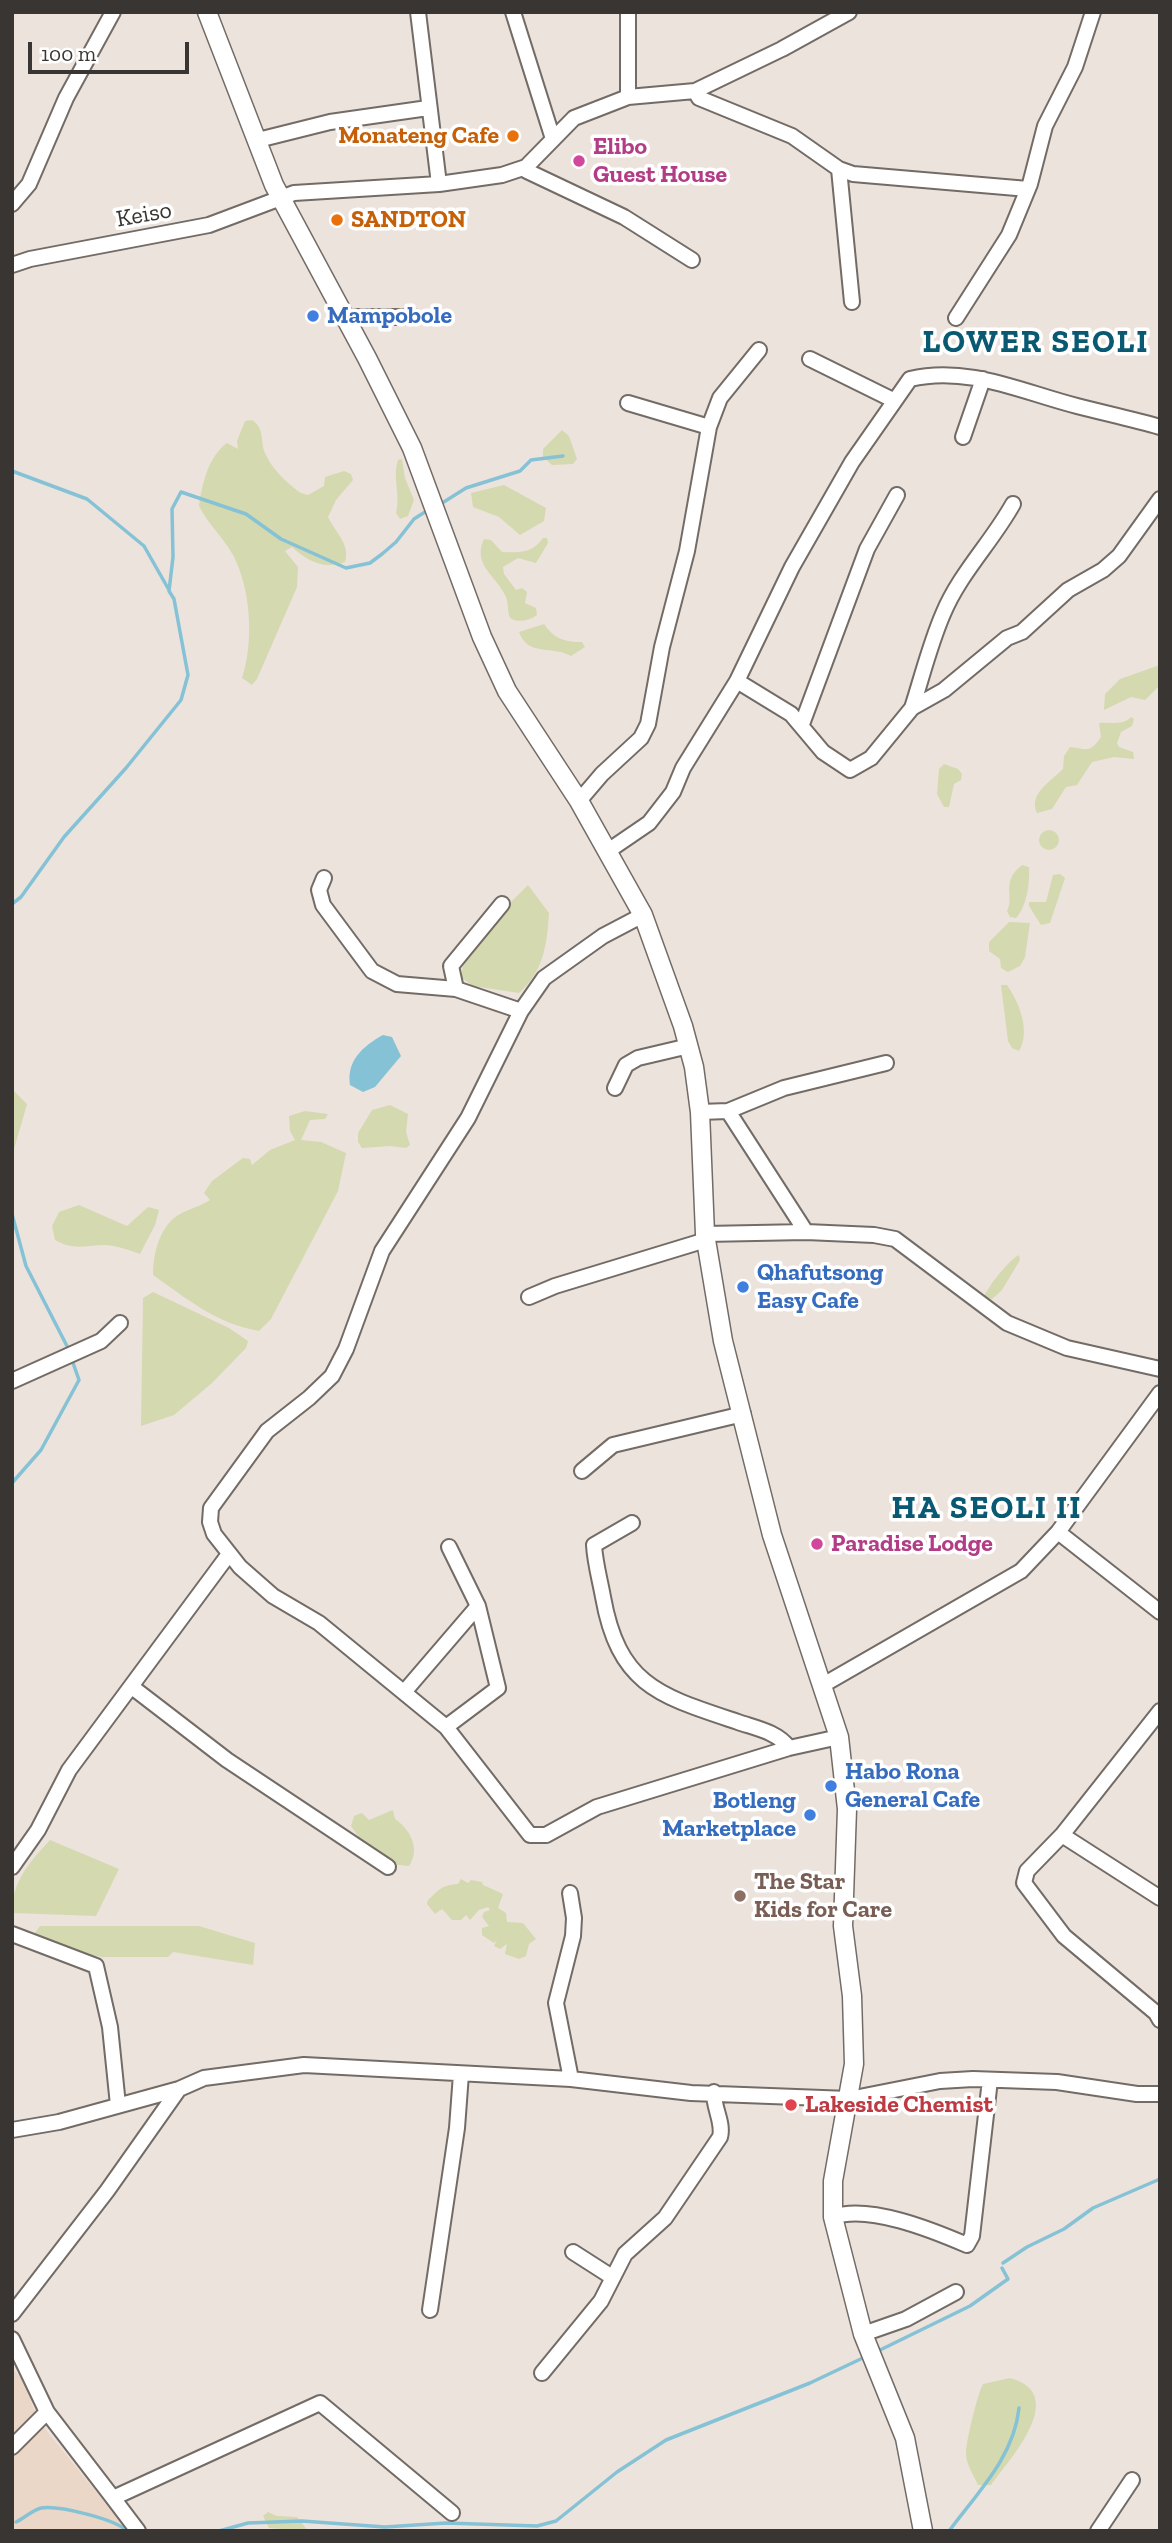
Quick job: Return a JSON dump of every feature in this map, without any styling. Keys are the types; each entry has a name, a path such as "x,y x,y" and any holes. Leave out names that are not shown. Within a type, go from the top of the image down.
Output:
{"main road":[{"path":"207,12 282,200 412,448 482,637 507,691 579,801 643,915 689,1046 700,1112 706,1237 723,1340 772,1535 839,1737 847,1809 844,1926 852,1996 854,2064 833,2181 833,2217 865,2339 905,2438 923,2531"}],"street":[{"path":"12,204 29,184 66,98 113,12"},
{"path":"418,12 439,184"},
{"path":"513,12 553,139"},
{"path":"628,12 628,97"},
{"path":"692,260 632,222 527,172 526,167 574,118 628,97 695,91 782,49 849,12"},
{"path":"956,318 1009,236 1028,189 1045,127 1075,67 1093,12"},
{"path":"695,91 699,98 792,136 839,169 853,174 1028,189"},
{"path":"258,140 330,122 428,108"},
{"name":"Keiso","path":"12,265 30,259 169,235 282,200 294,193 439,184 502,175 526,167"},
{"path":"839,169 852,302"},
{"path":"346,321 356,317 414,317"},
{"path":"579,801 602,774 640,738 648,724 662,647 687,551 709,427 720,398 759,351"},
{"path":"810,359 893,400"},
{"path":"608,851 649,823 673,792 683,768 737,681 792,567 852,462 910,379 933,373 983,380 1019,387 1076,406 1160,427"},
{"path":"963,437 983,380"},
{"path":"628,403 709,427"},
{"path":"802,724 867,549 897,495"},
{"path":"912,708 944,691 1007,638 1021,632 1068,590 1103,570 1119,556 1160,499"},
{"path":"737,681 776,703 802,724 823,752 850,770 871,758 912,708 943,613 971,564 1003,524 1013,504"},
{"path":"324,878 319,890 323,905 372,971 402,985 456,989 521,1011"},
{"path":"456,989 451,966 502,904"},
{"path":"643,915 604,936 544,978 521,1011 468,1118 382,1251 346,1349 332,1376 267,1431 211,1508 214,1534 229,1554 273,1597 319,1623 446,1727 530,1835 538,1837 597,1807 789,1748 839,1737"},
{"path":"615,1088 626,1065 638,1058 689,1046"},
{"path":"700,1112 728,1111 784,1088 886,1063"},
{"path":"728,1111 806,1232"},
{"path":"529,1297 566,1282 706,1237 806,1232 895,1239 1007,1323 1067,1348 1160,1369"},
{"path":"12,1381 101,1341 120,1322"},
{"path":"823,1685 1021,1571 1058,1532 1160,1393"},
{"path":"582,1471 613,1445 743,1414"},
{"path":"632,1523 594,1545 608,1628 631,1669 668,1697 764,1731 783,1740 789,1748"},
{"path":"1058,1532 1160,1612"},
{"path":"446,1727 498,1688 478,1606 449,1547"},
{"path":"12,1867 38,1830 69,1770 229,1554"},
{"path":"405,1691 478,1606"},
{"path":"132,1687 227,1760 388,1867"},
{"path":"1160,1711 1062,1835 1027,1871 1024,1883 1064,1936 1156,2013 1160,2020"},
{"path":"1062,1835 1160,1898"},
{"path":"570,1893 574,1918 573,1936 556,2004 571,2079"},
{"path":"12,1934 96,1966 110,2027 118,2105"},
{"path":"12,2130 59,2122 179,2089 204,2078 304,2065 571,2079 714,2092 849,2099 940,2081 990,2080 1058,2082 1137,2094 1160,2094"},
{"path":"430,2310 457,2128 461,2074"},
{"path":"833,2217 853,2211 900,2222 967,2245 972,2236 990,2080"},
{"path":"12,2314 107,2191 179,2089"},
{"path":"542,2373 601,2301 625,2254 665,2218 719,2137 722,2131 713,2103 714,2092"},
{"path":"573,2252 612,2277"},
{"path":"865,2339 956,2292"},
{"path":"12,2339 47,2412 138,2531"},
{"path":"113,2498 320,2403 452,2513"},
{"path":"12,2447 47,2412"},
{"path":"1098,2531 1132,2480"}],"shaded area":[{"path":"12,2368 30,2389 32,2405 42,2425 128,2531 16,2531 12,2526"}],"green space":[{"path":"252,420 259,427 264,450 272,466 301,493 308,495 324,486 325,477 344,471 351,474 353,480 336,500 328,517 344,544 345,562 330,565 317,563 292,547 285,551 298,567 297,587 252,685 242,678 249,632 244,584 233,555 199,506 204,479 215,455 227,443 238,449 237,441 245,421"},
{"path":"562,430 569,436 577,459 573,464 552,465 543,457 543,449"},
{"path":"402,459 405,478 414,500 408,516 400,519 396,513 396,473 398,460"},
{"path":"504,485 546,508 544,521 520,535 499,517 473,507 471,493"},
{"path":"543,538 547,538 548,543 536,563 518,558 503,567 504,574 516,590 522,588 527,592 525,603 536,608 537,615 534,617 524,621 513,620 509,615 505,595 483,562 481,548 484,539 491,540 502,552 514,552 535,547"},
{"path":"544,624 556,636 571,642 582,642 585,647 571,656 534,648 523,640 519,632"},
{"path":"1160,665 1160,685 1145,700 1131,697 1104,710 1105,694 1120,679"},
{"path":"1131,717 1134,719 1132,726 1121,732 1117,743 1119,747 1133,752 1134,759 1114,757 1092,762 1077,785 1066,787 1052,809 1037,813 1035,806 1038,794 1063,769 1064,756 1070,747 1090,748 1101,737 1099,723 1120,723"},
{"path":"944,764 958,769 962,774 961,780 954,784 949,807 944,807 937,794 939,769"},
{"path":"1049,830 1056,833 1059,840 1056,847 1049,850 1042,847 1039,840 1042,833"},
{"path":"1022,865 1029,867 1027,894 1020,913 1016,918 1010,917 1007,911 1010,883 1015,871"},
{"path":"1060,874 1065,878 1050,923 1041,925 1029,902 1046,902 1053,875"},
{"path":"528,885 549,913 543,956 534,976 519,993 473,986 462,978 468,954 486,928"},
{"path":"1009,922 1030,923 1025,957 1020,966 1008,972 1001,968 1000,959 989,951 989,942"},
{"path":"1001,985 1007,985 1022,1017 1024,1035 1019,1051 1012,1048 1008,1041"},
{"path":"14,1091 27,1104 12,1156 12,1093"},
{"path":"390,1105 408,1114 406,1132 410,1145 406,1148 362,1148 358,1142 358,1133 372,1110"},
{"path":"305,1111 328,1114 325,1119 310,1120 301,1140 321,1142 346,1153 338,1191 271,1319 259,1331 229,1322 191,1302 153,1275 154,1260 164,1230 174,1218 210,1200 204,1193 212,1181 243,1158 250,1159 252,1165 270,1150 295,1140 290,1131 289,1116"},
{"path":"79,1205 127,1226 148,1207 159,1210 155,1225 140,1254 106,1245 74,1246 55,1240 52,1226 59,1212"},
{"path":"1019,1255 1020,1260 1002,1290 992,1299 984,1298 999,1274"},
{"path":"153,1292 229,1328 248,1341 246,1348 212,1383 174,1415 141,1426 143,1298"},
{"path":"393,1810 395,1819 405,1828 414,1846 409,1866 391,1864 365,1846 351,1826 354,1816 362,1813 369,1820"},
{"path":"50,1840 119,1869 96,1916 12,1913 18,1882"},
{"path":"461,1879 468,1883 471,1880 482,1882 483,1885 503,1894 498,1908 506,1913 507,1922 523,1923 536,1939 529,1944 526,1956 519,1959 505,1954 507,1944 500,1949 494,1946 497,1940 494,1943 482,1935 482,1928 489,1926 482,1917 484,1912 490,1910 488,1907 479,1910 470,1920 466,1915 461,1920 452,1920 442,1909 435,1914 427,1904 428,1900 441,1889 458,1884"},
{"path":"40,1926 199,1926 255,1943 253,1965 173,1952 168,1957 102,1957 77,1952 34,1934"},
{"path":"1010,2378 1027,2386 1035,2398 1035,2412 1021,2444 991,2485 978,2485 969,2466 966,2449 978,2397 983,2384"},
{"path":"268,2512 277,2516 297,2517 308,2531 269,2528 263,2516"}],"water":[{"path":"383,1035 392,1037 401,1056 375,1087 363,1092 350,1085 349,1076 353,1062 363,1049"}],"waterway":[{"path":"439,505 466,488 520,471 531,460 563,456"},
{"path":"12,471 87,499 144,546 169,590"},
{"path":"12,904 21,897 64,837 126,768 181,700 188,675 174,599 169,591 173,557 172,509 181,492 246,514 281,539 346,568 370,563 396,542 414,519 428,510"},
{"path":"12,1214 26,1266 69,1350"},
{"path":"12,1483 41,1450 79,1380 71,1357"},
{"path":"1003,2263 1027,2247 1064,2229 1093,2208 1160,2179"},
{"path":"878,2351 970,2306 1008,2279 1002,2268"},
{"path":"219,2531 248,2523 302,2521 385,2527 446,2523 537,2526 556,2521 617,2472 666,2440 810,2383 867,2356"},
{"path":"949,2531 993,2474 1010,2443 1019,2408"},
{"path":"16,2522 38,2509 49,2508 99,2518 127,2531"}],"place":[{"name":"Monateng Cafe","path":"513,136"},
{"name":"Elibo Guest House","path":"579,161"},
{"name":"SANDTON","path":"337,220"},
{"name":"Mampobole","path":"313,316"},
{"name":"Qhafutsong Easy Cafe","path":"743,1287"},
{"name":"Paradise Lodge","path":"817,1544"},
{"name":"Habo Rona General Cafe","path":"831,1786"},
{"name":"Botleng Marketplace","path":"810,1815"},
{"name":"The Star Kids for Care","path":"740,1896"},
{"name":"Lakeside Chemist","path":"791,2105"}],"district":[{"name":"LOWER SEOLI","path":"1036,343"},
{"name":"HA SEOLI II","path":"987,1509"}]}
